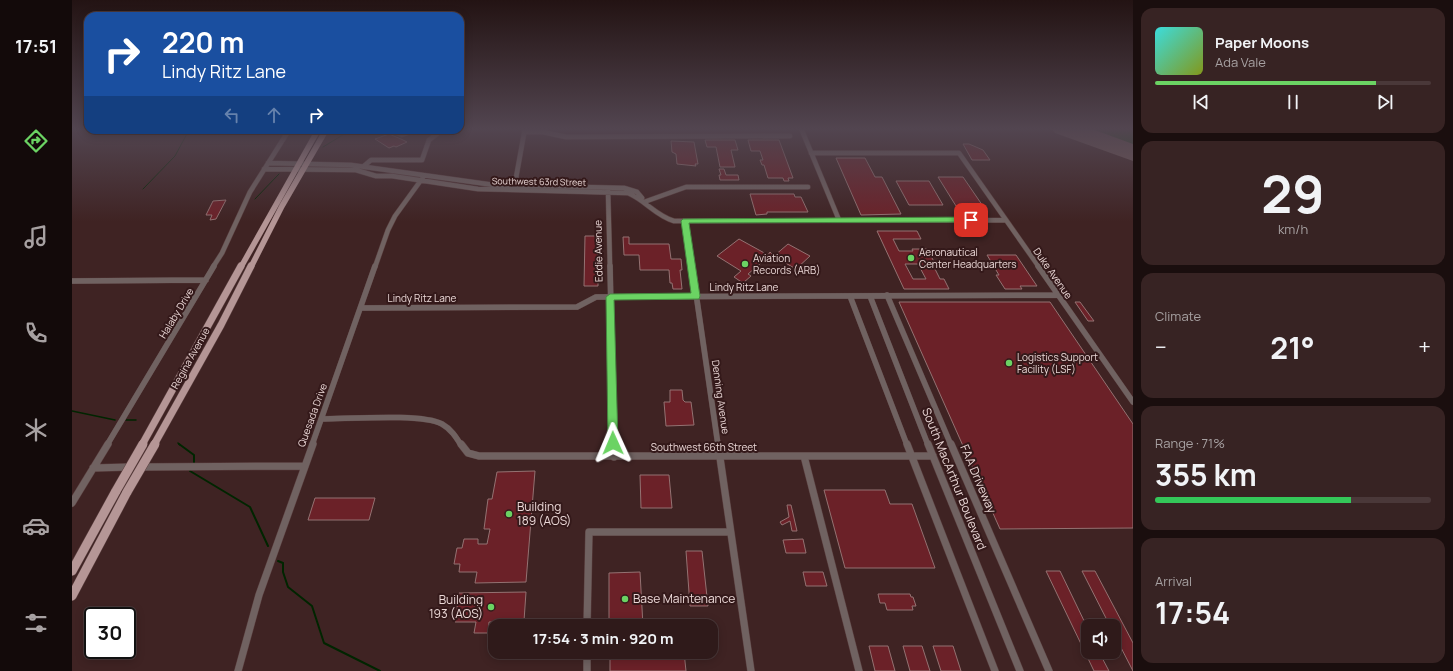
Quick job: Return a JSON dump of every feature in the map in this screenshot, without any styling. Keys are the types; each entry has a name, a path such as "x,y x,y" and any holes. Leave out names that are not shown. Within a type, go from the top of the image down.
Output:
{"main road":[{"name":"Regina Avenue","path":"72,570 300,159"},
{"name":"Regina Avenue","path":"72,596 127,492 221,325 282,206 309,159"}],"street":[{"name":"Halaby Drive","path":"72,503 206,280 232,233 250,192 270,159"},
{"path":"364,166 371,160 422,159"},
{"path":"514,188 519,159"},
{"path":"814,159 839,220"},
{"name":"Duke Avenue","path":"963,159 1133,402"},
{"name":"Southwest 63rd Street","path":"268,163 296,166"},
{"name":"Southwest 63rd Street","path":"264,169 296,166 364,166 478,189 631,189 640,195 644,202 662,218 674,221 1005,220"},
{"name":"Southwest 63rd Street","path":"305,166 362,171 376,176 423,178"},
{"path":"346,170 357,174"},
{"name":"Quesada Drive","path":"238,671 259,595 388,230 395,216 423,178"},
{"path":"644,202 686,187 808,187"},
{"name":"Eddie Avenue","path":"608,190 614,457"},
{"name":"Denning Avenue","path":"685,221 751,671"},
{"path":"72,281 206,280"},
{"name":"Lindy Ritz Lane","path":"360,308 577,307 596,297 1057,295"},
{"path":"850,296 995,671"},
{"name":"South MacArthur Boulevard","path":"870,296 1020,671"},
{"name":"FAA Driveway","path":"888,296 1049,671"},
{"name":"Southwest 66th Street","path":"322,418 409,418 428,420 442,424 451,431 468,453 479,456 933,456"},
{"path":"804,456 859,671"},
{"path":"93,468 305,466"},
{"path":"588,619 589,532 730,532"},
{"path":"587,659 587,671"}],"building":[{"path":"677,159 697,159 698,164 695,164 696,166 677,164"},
{"path":"718,159 733,159 735,167 720,167"},
{"path":"786,159 793,178 788,178 789,181 784,181 783,178 768,178 764,165 762,165 760,160"},
{"path":"837,159 866,159 875,177 882,177 901,214 861,215"},
{"path":"972,159 990,160 972,160"},
{"path":"719,169 724,169 726,175 738,175 739,180 720,180 719,175 721,175"},
{"path":"938,177 963,177 987,212 961,214"},
{"path":"896,181 929,181 943,205 909,205"},
{"path":"750,194 794,194 795,197 801,197 808,212 767,212 767,214 756,215"},
{"path":"226,200 216,219 210,220 212,215 206,215 213,201"},
{"name":"Aeronautical Center Headquarters","path":"877,231 917,231 921,239 893,239 899,251 927,249 937,267 934,267 940,279 944,279 949,289 904,289","holes":["905,264 918,264 926,279 913,279"]},
{"path":"585,236 598,236 598,286 584,286"},
{"path":"623,237 629,237 629,244 669,244 671,259 681,259 682,270 680,270 682,289 673,289 672,283 670,283 669,270 640,270 639,255 624,255"},
{"name":"Aviation Records (ARB)","path":"739,239 768,255 770,252 774,256 788,244 810,256 796,269 775,257 772,261 768,257 748,274 751,276 743,283 734,277 741,271 717,256"},
{"path":"987,255 1016,255 1037,286 1020,286 1022,289 1005,289 996,275 999,275"},
{"name":"Logistics Support Facility (LSF)","path":"899,302 1050,302 1133,424 1133,528 1000,529"},
{"path":"1075,302 1080,302 1094,321 1088,321"},
{"path":"670,390 682,390 683,400 685,402 691,402 694,425 666,426 664,402 670,402"},
{"name":"Building 189 (AOS)","path":"535,471 526,582 475,583 477,572 459,572 460,564 454,564 457,548 462,548 464,539 478,539 478,544 487,544 490,529 484,529 488,499 492,499 497,472"},
{"path":"640,475 669,475 672,508 641,508"},
{"path":"824,490 885,490 890,504 912,504 935,568 845,568"},
{"path":"315,498 375,498 369,520 308,520"},
{"path":"787,505 791,505 797,531 792,531 790,521 782,525 780,522 789,517"},
{"path":"803,539 806,553 786,553 783,540"},
{"path":"686,551 702,551 708,606 690,606"},
{"path":"1046,571 1060,571 1083,619 1081,619 1081,644"},
{"path":"1082,571 1095,571 1120,619 1106,619"},
{"name":"Base Maintenance","path":"640,572 643,619 609,619 609,573"},
{"path":"803,572 823,572 827,586 806,586"},
{"name":"Building 193 (AOS)","path":"526,592 524,619 488,619 488,633 474,633 476,622 455,622 459,593"},
{"path":"878,594 910,594 911,597 913,597 916,606 912,606 913,610 887,610 885,603 880,603"},
{"path":"1121,620 1133,643 1133,671 1121,648"},
{"path":"869,646 888,646 895,671 875,671"},
{"path":"903,646 922,646 930,671 910,671"},
{"path":"933,646 953,646 961,671 941,671"},
{"path":"610,659 685,659 686,671 610,671"},
{"path":"1088,659 1103,659 1109,671 1094,671"}],"waterway":[{"path":"143,189 172,159"},
{"path":"255,199 279,174"},
{"path":"72,411 115,420"},
{"path":"126,420 136,420"},
{"path":"179,444 194,455 194,463"},
{"path":"190,471 250,507 268,546"},
{"path":"278,561 283,563 283,572 288,587 312,606 324,643 380,671"}],"place":[{"name":"Aeronautical Center Headquarters","path":"911,258"},
{"name":"Aviation Records (ARB)","path":"745,264"},
{"name":"Logistics Support Facility (LSF)","path":"1009,363"},
{"name":"Building 189 (AOS)","path":"509,514"},
{"name":"Base Maintenance","path":"625,599"},
{"name":"Building 193 (AOS)","path":"491,607"}],"route":[{"path":"613,443 610,297 696,296 685,221 971,220"}]}
